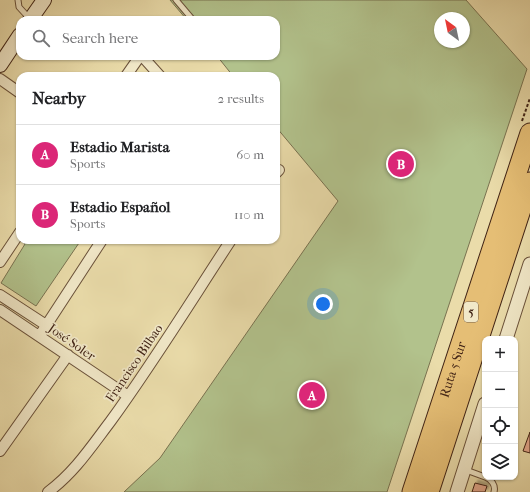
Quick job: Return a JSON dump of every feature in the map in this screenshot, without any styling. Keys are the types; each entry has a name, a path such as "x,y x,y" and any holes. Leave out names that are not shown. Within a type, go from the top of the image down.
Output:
{"highway":[{"name":"Ruta 5 Sur","path":"412,492 530,133"},
{"name":"Ruta 5 Sur","path":"429,492 530,182"}],"main road":[{"path":"33,16 44,0"},
{"path":"0,65 16,41"}],"street":[{"path":"129,72 138,60"},
{"path":"145,60 156,72"},
{"path":"0,79 16,90"},
{"path":"0,262 16,238"},
{"path":"40,335 99,244"},
{"name":"Francisco Bilbao","path":"48,492 77,466 128,396 228,244"},
{"path":"507,336 530,264"},
{"name":"José Soler","path":"0,295 46,325"},
{"name":"José Soler","path":"0,310 40,335 128,396"},
{"path":"0,451 68,355"},
{"path":"457,492 484,408"}],"lane":[{"path":"18,0 19,7 27,16"},
{"path":"176,0 190,16"},
{"path":"465,469 482,476"},
{"path":"491,480 493,483 494,492"}],"green space":[{"path":"170,0 466,0 527,69 387,492 124,492 160,458 338,201 280,132 280,72 230,72 220,60 280,60 280,16 184,16"},
{"path":"25,244 78,244 36,306 1,283"}],"building":[{"path":"530,432 530,453 523,451"},
{"path":"475,483 487,486 485,492 472,492"}],"place":[{"name":"Estadio Español","path":"401,164"},
{"name":"Estadio Marista","path":"312,395"}]}
